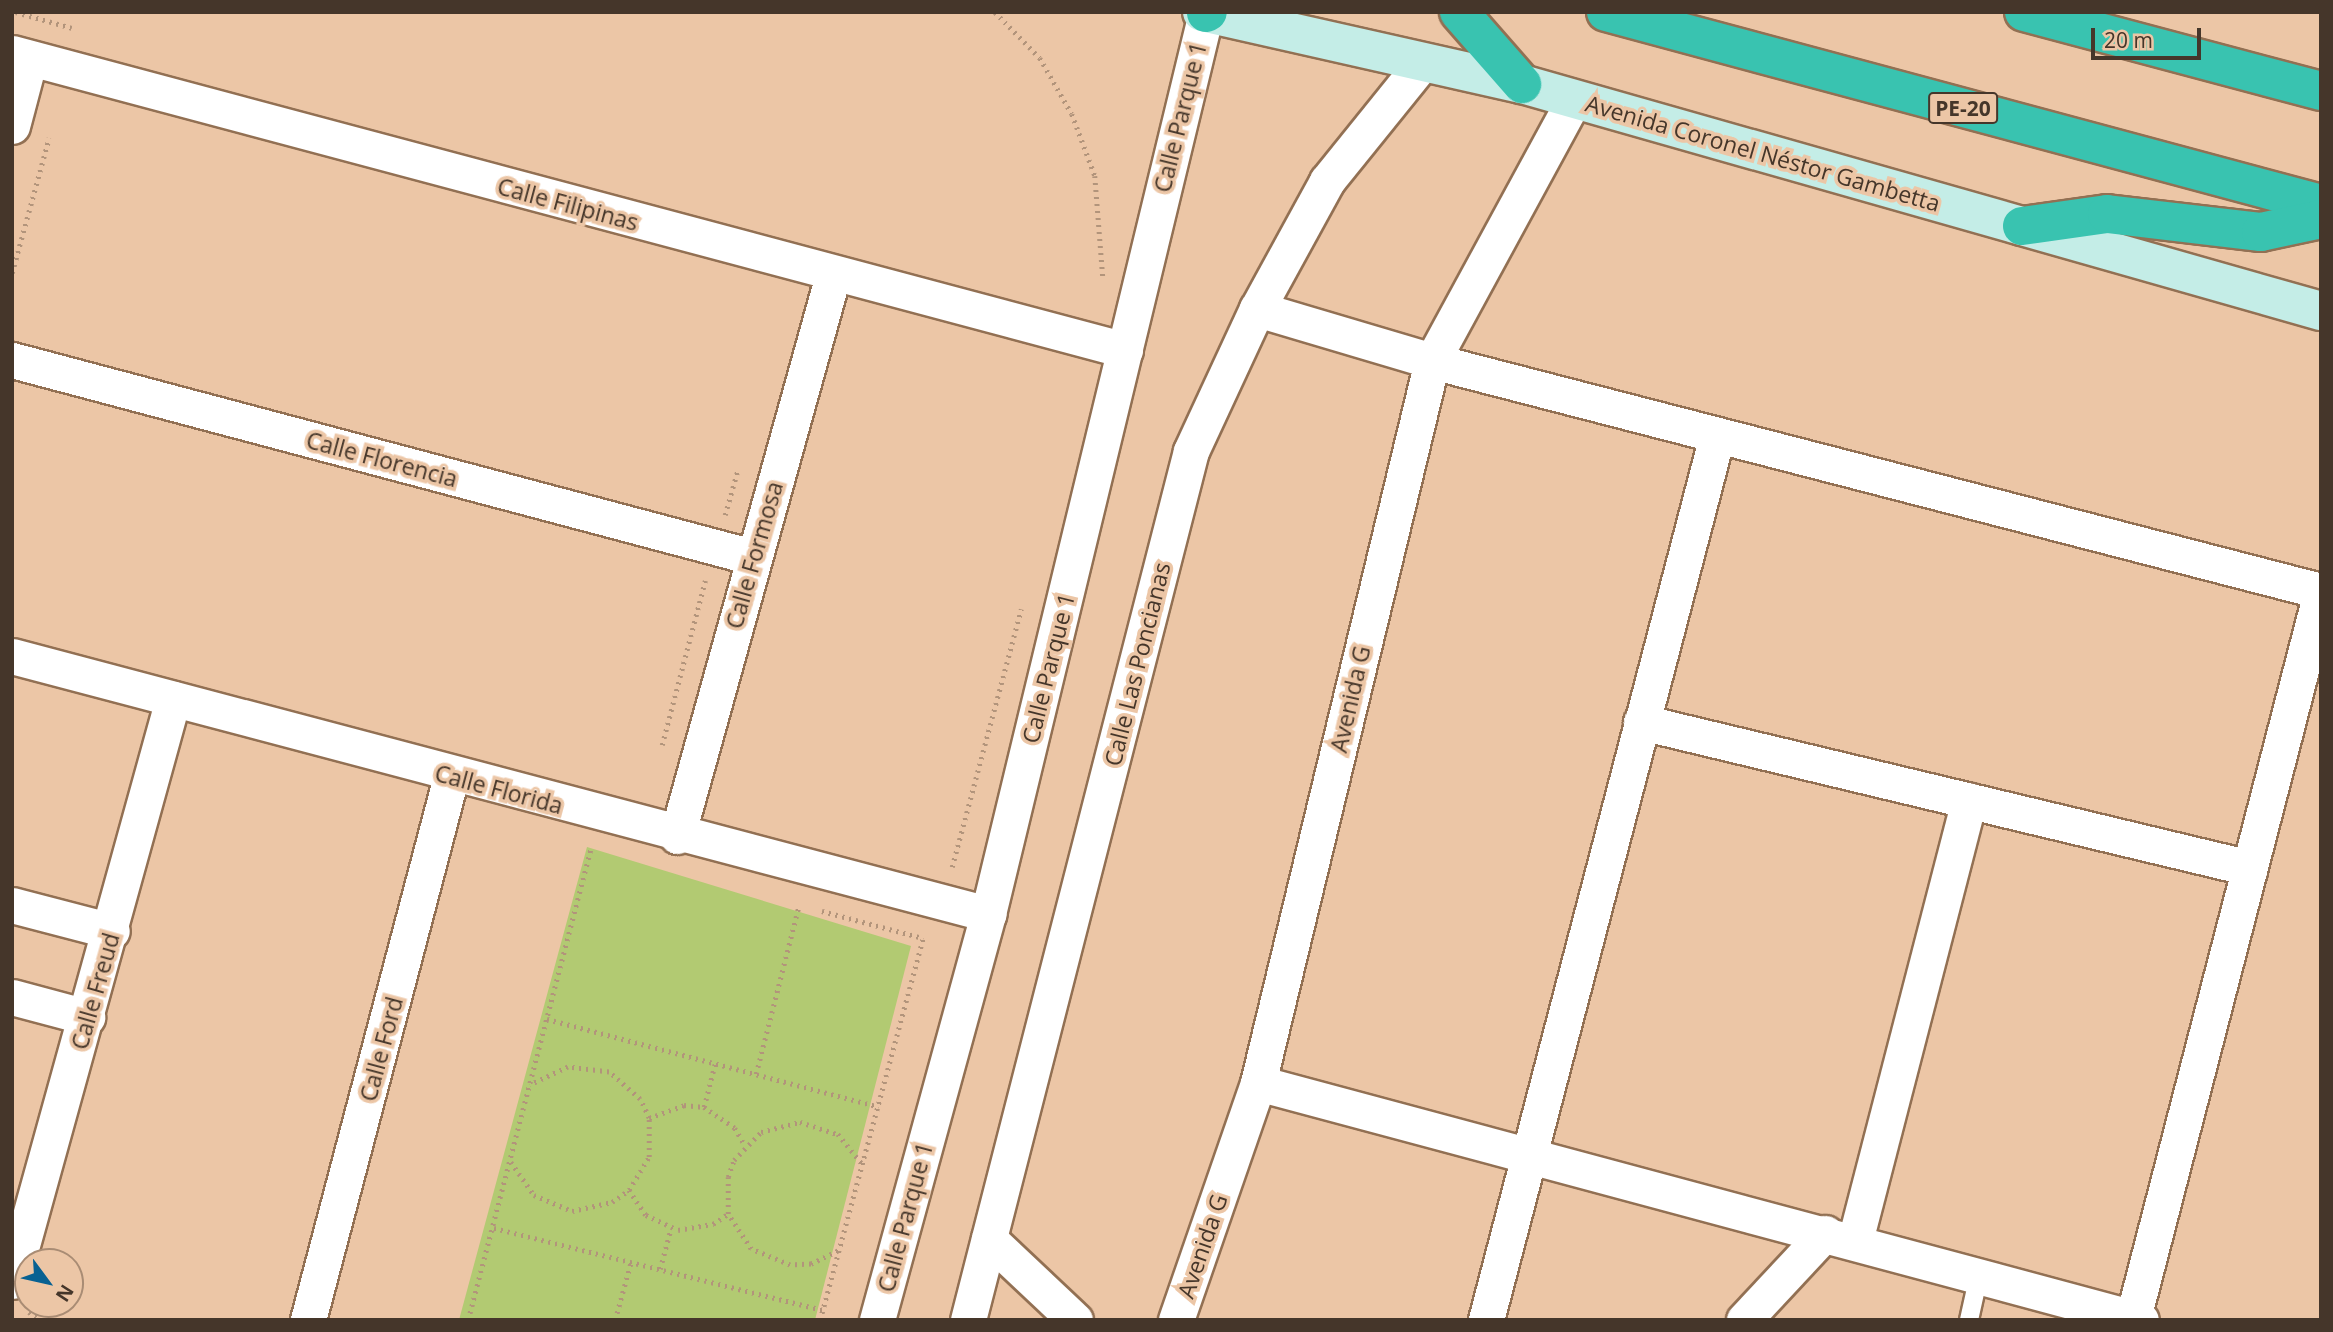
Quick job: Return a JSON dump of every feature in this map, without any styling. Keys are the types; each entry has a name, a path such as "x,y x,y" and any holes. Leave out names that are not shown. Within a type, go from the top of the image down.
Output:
{"highway":[{"path":"1459,12 1522,84"},
{"name":"PE-20","path":"1606,12 2321,204"},
{"path":"2024,12 2321,91"},
{"path":"2022,226 2107,214 2261,232 2321,219"}],"street":[{"name":"Avenida Coronel Néstor Gambetta","path":"1205,13 1522,84 2321,311"},
{"name":"Calle Parque 1","path":"877,1320 988,914 1205,13"},
{"name":"Calle Filipinas","path":"21,55 833,275 1125,351"},
{"path":"12,126 21,55"},
{"name":"Calle Las Poncianas","path":"968,1320 1191,451 1257,309 1327,181 1424,61"},
{"name":"Avenida G","path":"1176,1320 1258,1083 1432,361 1574,99"},
{"name":"Calle Formosa","path":"677,836 833,275"},
{"path":"1257,309 1432,361 2321,592 2137,1319 1525,1151 1258,1083"},
{"name":"Calle Florencia","path":"12,360 753,557"},
{"path":"1486,1320 1525,1151 1717,436"},
{"name":"Calle Florida","path":"12,656 451,777 988,914"},
{"name":"Calle Freud","path":"30,1248 87,1017 173,699"},
{"path":"1641,722 2250,869"},
{"name":"Calle Ford","path":"308,1320 451,777"},
{"path":"1744,1320 1840,1237 1969,800"},
{"path":"12,905 112,931"},
{"path":"12,998 87,1017"},
{"path":"989,1239 1074,1320"}],"lane":[{"path":"1969,1320 1979,1276"}],"path":[{"path":"995,12 1040,58 1072,114 1095,176 1104,246 1102,292"},
{"path":"12,273 51,130"},
{"path":"658,758 709,565"},
{"path":"950,876 1024,598"},
{"path":"468,1320 590,850"},
{"path":"756,1074 799,905"},
{"path":"820,1320 923,938"},
{"path":"547,1019 879,1107"},
{"path":"704,1107 715,1064"},
{"path":"510,1161 534,1195 552,1206 593,1209 629,1190 649,1157 649,1118 627,1083 610,1072 568,1067 530,1086"},
{"path":"649,1118 684,1105 704,1107 736,1128 745,1145"},
{"path":"840,1250 811,1264 769,1260 737,1233 728,1214 728,1177 745,1145 780,1124 810,1124 838,1135 863,1166"},
{"path":"629,1190 646,1215 671,1228 696,1230 728,1214"},
{"path":"494,1228 823,1310"},
{"path":"660,1269 671,1228"},
{"path":"615,1320 631,1262"}],"green space":[{"path":"587,847 911,946 815,1320 459,1320"}]}
